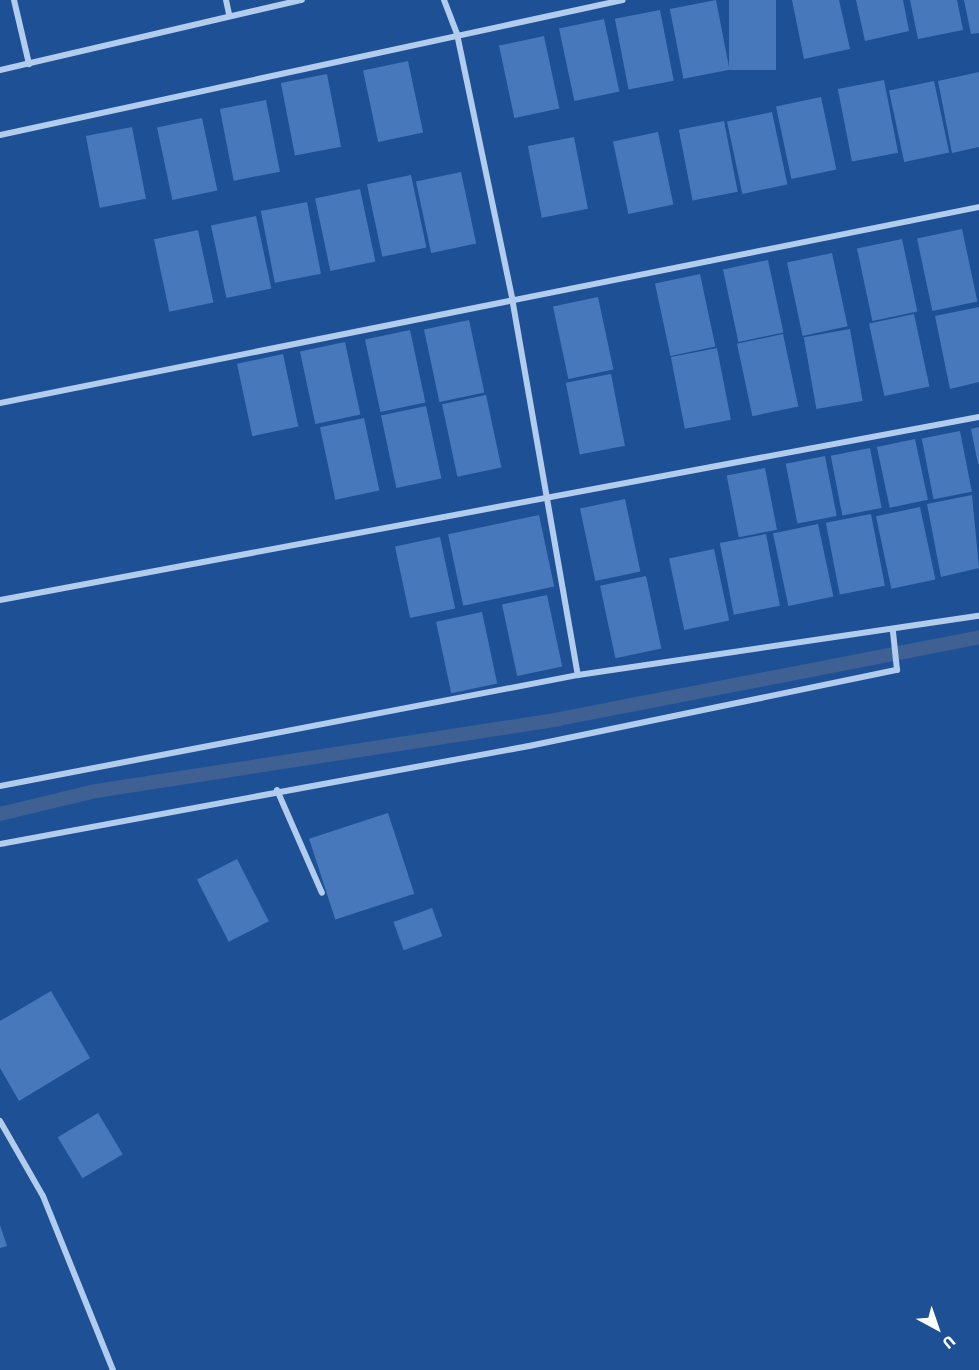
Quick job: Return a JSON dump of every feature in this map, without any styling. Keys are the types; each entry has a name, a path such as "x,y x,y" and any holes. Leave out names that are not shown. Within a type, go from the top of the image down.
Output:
{"street":[{"path":"14,0 29,64"},
{"path":"226,0 229,15"},
{"path":"0,70 229,15 302,0"},
{"path":"444,0 457,34 512,298 545,498 578,675"},
{"path":"0,135 457,34 623,0"},
{"path":"0,403 512,298 979,207"},
{"path":"0,600 979,417"},
{"path":"0,786 578,675 894,634 979,616"},
{"path":"0,844 277,790 529,746 897,670 894,634"},
{"path":"277,790 322,893"},
{"path":"0,1121 43,1196 113,1370"}],"building":[{"path":"716,0 730,70 683,79 670,9"},
{"path":"729,0 776,0 776,70 729,70"},
{"path":"792,0 839,0 850,49 804,59"},
{"path":"856,0 903,0 909,31 865,41"},
{"path":"910,0 957,0 963,30 918,39"},
{"path":"964,0 979,0 979,33 971,34"},
{"path":"660,10 674,81 629,89 615,19"},
{"path":"604,19 619,91 574,101 559,29"},
{"path":"544,36 559,108 514,118 499,46"},
{"path":"408,61 423,132 378,142 363,71"},
{"path":"979,72 979,147 952,153 938,81"},
{"path":"327,74 341,147 295,156 281,83"},
{"path":"884,80 898,153 852,162 838,89"},
{"path":"934,81 949,152 904,162 889,91"},
{"path":"821,97 836,169 791,179 776,107"},
{"path":"266,100 280,172 234,181 220,109"},
{"path":"772,112 787,184 742,194 727,122"},
{"path":"202,118 217,190 172,200 157,128"},
{"path":"724,121 738,192 693,200 679,130"},
{"path":"132,127 146,199 100,208 86,136"},
{"path":"658,132 673,204 628,214 613,142"},
{"path":"574,137 588,209 542,218 528,146"},
{"path":"461,172 476,243 431,253 416,182"},
{"path":"411,175 426,247 382,257 367,184"},
{"path":"360,189 375,261 330,271 315,199"},
{"path":"307,202 321,274 275,283 261,211"},
{"path":"256,216 271,288 226,298 211,226"},
{"path":"962,229 977,301 932,311 917,239"},
{"path":"198,230 213,302 169,312 154,239"},
{"path":"902,239 917,311 872,321 857,249"},
{"path":"832,253 848,326 803,336 787,263"},
{"path":"768,260 783,332 738,342 723,270"},
{"path":"700,274 715,346 670,356 655,284"},
{"path":"598,297 613,369 568,379 553,307"},
{"path":"979,307 979,382 950,389 935,316"},
{"path":"914,314 929,386 884,396 869,324"},
{"path":"469,320 484,392 439,402 424,330"},
{"path":"850,329 863,401 816,409 804,337"},
{"path":"410,330 425,402 380,412 365,340"},
{"path":"783,334 798,406 752,416 737,344"},
{"path":"345,342 360,414 315,424 300,352"},
{"path":"717,348 731,420 685,429 671,357"},
{"path":"283,354 298,426 252,436 237,364"},
{"path":"611,374 625,446 580,454 566,383"},
{"path":"486,395 501,467 457,477 442,404"},
{"path":"426,406 441,478 396,488 381,416"},
{"path":"364,418 379,490 335,500 320,427"},
{"path":"979,427 979,464 978,464 971,429"},
{"path":"960,431 972,492 934,499 922,438"},
{"path":"915,439 928,500 890,508 877,447"},
{"path":"870,448 882,508 842,516 831,456"},
{"path":"825,456 837,516 797,524 786,464"},
{"path":"765,468 777,530 739,537 727,475"},
{"path":"972,495 979,568 941,577 927,504"},
{"path":"625,499 640,571 595,581 580,509"},
{"path":"920,507 935,579 891,589 876,516"},
{"path":"871,514 885,586 840,594 826,523"},
{"path":"539,515 554,586 463,606 448,534"},
{"path":"818,524 833,596 788,606 773,534"},
{"path":"766,534 780,606 734,615 720,543"},
{"path":"440,537 455,608 410,618 395,547"},
{"path":"714,549 729,620 684,630 669,559"},
{"path":"646,576 661,648 615,658 600,586"},
{"path":"547,595 562,666 517,676 502,605"},
{"path":"482,612 497,683 451,693 436,622"},
{"path":"388,813 414,894 335,919 309,839"},
{"path":"237,859 269,921 229,942 197,879"},
{"path":"432,908 442,936 404,950 393,922"},
{"path":"51,991 90,1058 19,1101 0,1068 0,1021"},
{"path":"98,1113 123,1154 82,1178 58,1137"},
{"path":"0,1225 7,1246 0,1248"}],"waterway":[{"path":"0,814 96,791 559,719 979,637"}]}
